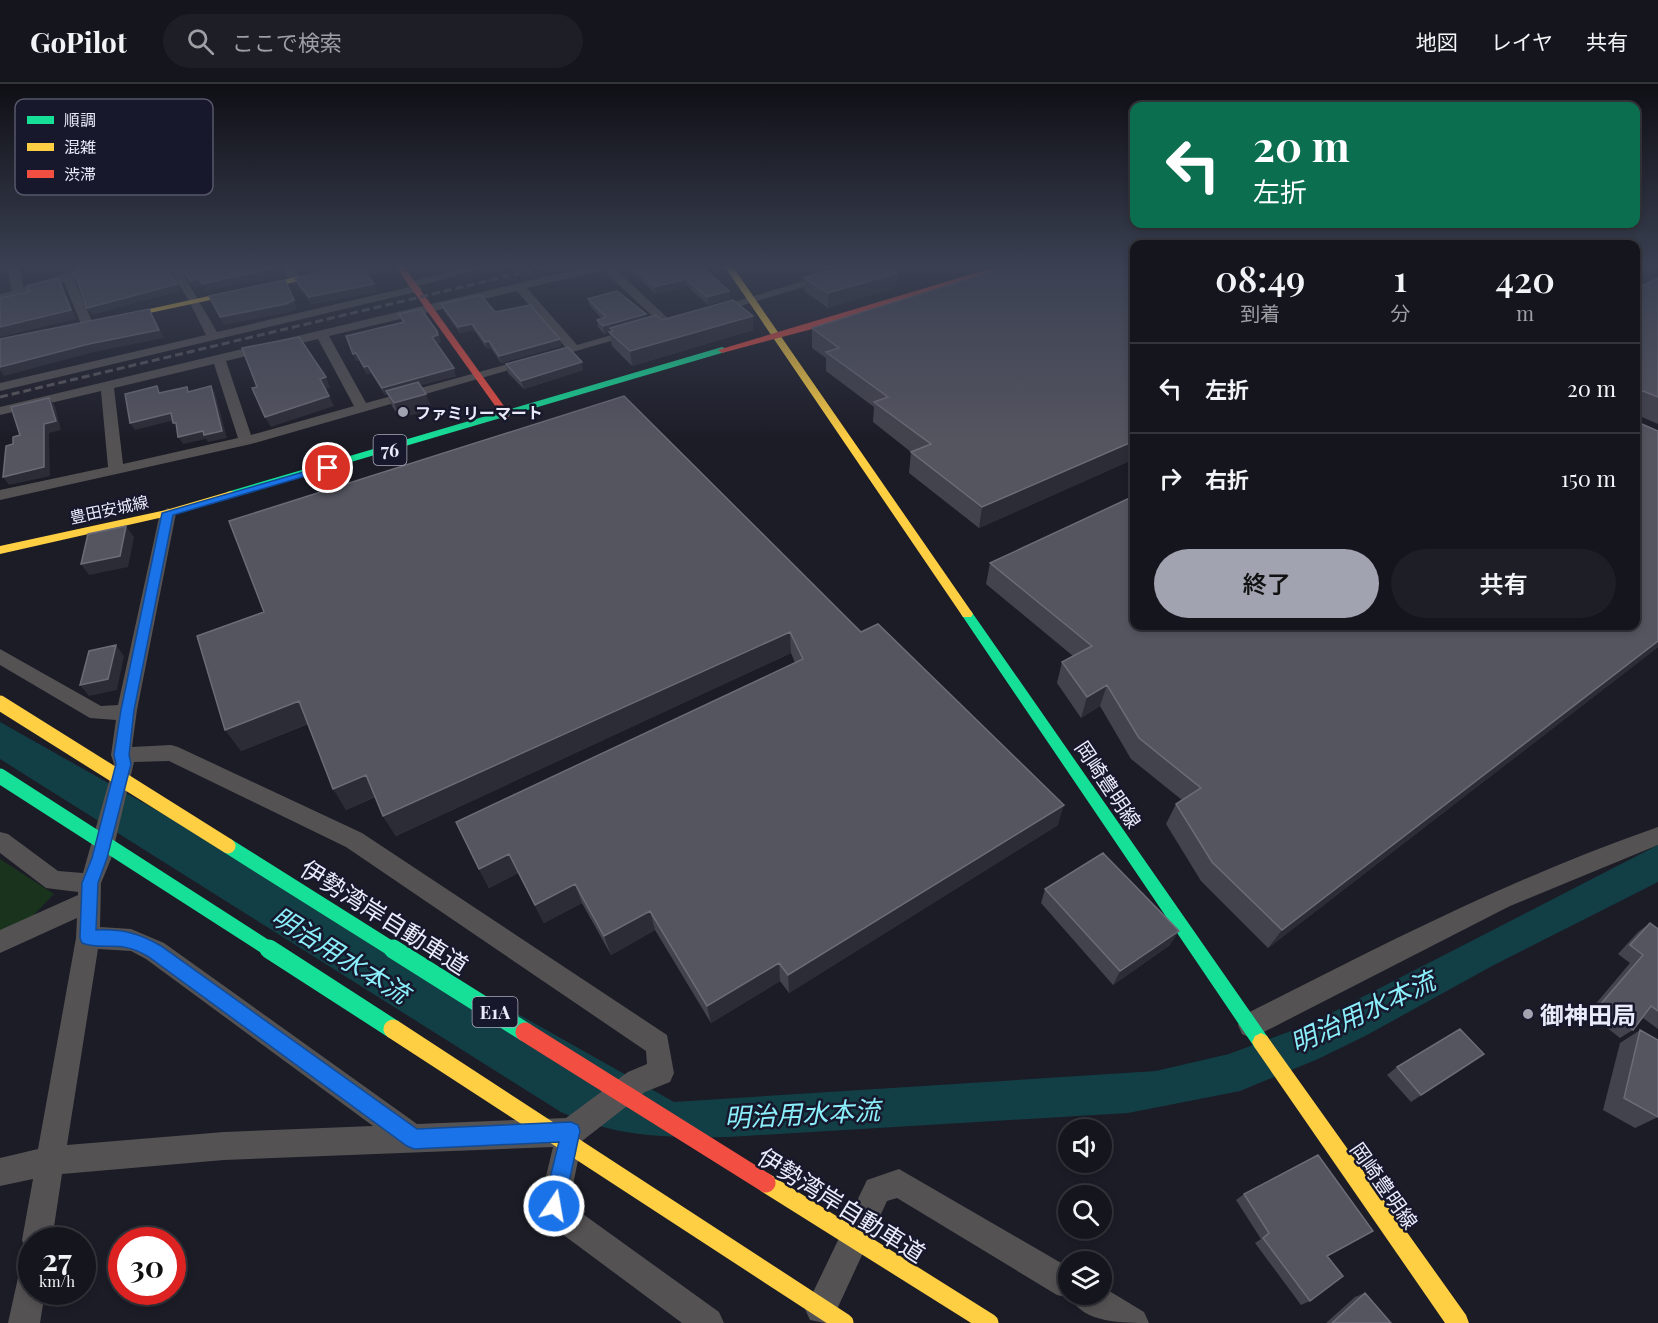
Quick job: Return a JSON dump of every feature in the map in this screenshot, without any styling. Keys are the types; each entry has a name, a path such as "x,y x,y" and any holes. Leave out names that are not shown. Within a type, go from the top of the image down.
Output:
{"main road":[{"path":"72,327 83,325"},
{"path":"440,325 506,415"},
{"name":"岡崎豊明線","path":"770,325 1288,1082 1458,1323"},
{"name":"豊田安城線","path":"0,550 168,513 777,334 816,325"},
{"name":"伊勢湾岸自動車道","path":"0,703 989,1323"},
{"path":"0,776 650,1194 844,1323"}],"street":[{"path":"207,325 213,337"},
{"path":"0,387 261,325"},
{"path":"0,411 359,325"},
{"path":"553,325 574,349"},
{"path":"0,495 246,441 659,325"},
{"path":"322,334 362,408"},
{"path":"219,358 246,441"},
{"path":"107,386 116,469"},
{"path":"39,1227 88,938 90,892 123,760 128,710 168,513"},
{"path":"0,656 97,713 109,714 128,710"},
{"path":"0,1172 49,1161 224,1146 414,1139 573,1129 637,1081 661,1073 658,1044 354,840 171,753 123,760"},
{"path":"1254,1030 1435,930 1538,881 1658,836"},
{"path":"0,841 54,881 72,884 90,892"},
{"path":"0,942 90,892"},
{"path":"88,938 119,937 146,946 414,1139"},
{"path":"573,1129 554,1206 556,1212 708,1323"},
{"path":"814,1323 877,1190 899,1183 1058,1278"},
{"path":"24,1323 27,1305"},
{"path":"1103,1305 1133,1323"}],"shaded area":[{"path":"0,859 54,894 29,920 0,933"}],"water":[{"name":"明治用水本流","path":"0,722 674,1102 1156,1071 1229,1054 1310,1024 1658,845 1658,882 1492,966 1367,1035 1318,1059 1240,1091 1128,1113 728,1137 643,1134 601,1127 561,1112 0,759"}],"building":[{"path":"70,325 157,325 159,330 89,344 0,367 0,339"},
{"path":"392,325 433,325 438,335 432,337 454,368 382,388 368,366 364,367 356,353 353,354 346,336"},
{"path":"473,325 547,325 560,339 499,356 489,341 485,342"},
{"path":"621,325 722,325 630,351 609,332 613,331 610,328"},
{"path":"822,325 1130,325 1130,443 982,507 911,452 931,444 874,402 888,397 826,352 839,348 812,328"},
{"path":"1640,325 1658,325 1658,397 1640,390"},
{"path":"299,337 326,377 320,379 329,396 265,417 252,388 257,387 242,348"},
{"path":"568,347 582,362 521,381 506,364"},
{"path":"418,382 426,394 394,403 386,391"},
{"path":"157,386 159,393 187,387 188,392 211,386 222,431 204,435 203,431 178,437 176,423 173,423 171,413 130,423 125,394"},
{"path":"624,396 861,632 878,624 1064,805 788,975 779,963 707,1006 650,911 604,936 575,884 535,905 509,854 479,869 456,822 803,659 790,632 383,816 366,775 333,789 299,701 225,730 197,636 264,612 229,521"},
{"path":"49,398 56,421 44,424 44,467 3,477 6,446 13,444 13,437 20,435 11,407"},
{"path":"1640,423 1658,431 1658,641 1282,930 1212,862 1176,804 1201,788 1139,738 1107,685 1087,697 1062,662 1092,646 990,563 1130,498 1130,630 1640,630"},
{"path":"126,526 120,556 81,564 88,534"},
{"path":"116,645 108,679 80,685 89,651"},
{"path":"1103,853 1179,931 1120,971 1045,889"},
{"path":"1650,923 1658,929 1658,1011 1651,1006 1633,1030 1600,1005 1643,955 1630,945"},
{"path":"1460,1029 1484,1054 1421,1095 1397,1067"},
{"path":"1640,1030 1658,1040 1658,1117 1624,1098"},
{"path":"1318,1155 1373,1231 1327,1256 1343,1276 1310,1301 1263,1238 1269,1233 1244,1194"},
{"path":"1365,1293 1391,1323 1332,1323"}],"railway":[{"path":"0,397 303,325"}],"traffic: fast":[{"path":"231,494 722,350"},
{"path":"967,614 1261,1042"},
{"path":"0,776 393,1029"},
{"path":"228,846 525,1032"}],"traffic: slow":[{"path":"769,325 967,614"},
{"path":"0,550 168,513 231,494"},
{"path":"0,703 228,846"},
{"path":"393,1029 844,1323"},
{"path":"1261,1042 1458,1323"},
{"path":"766,1183 989,1323"}],"traffic: jam":[{"path":"441,325 506,415"},
{"path":"722,350 817,325"},
{"path":"525,1032 766,1183"}],"place":[{"name":"ファミリーマート","path":"403,412"},
{"name":"御神田局","path":"1528,1014"}],"route":[{"path":"328,468 168,513 128,710 122,755 124,764 100,858 91,876 88,938 119,937 138,941 155,951 414,1139 571,1131 554,1206"}]}
